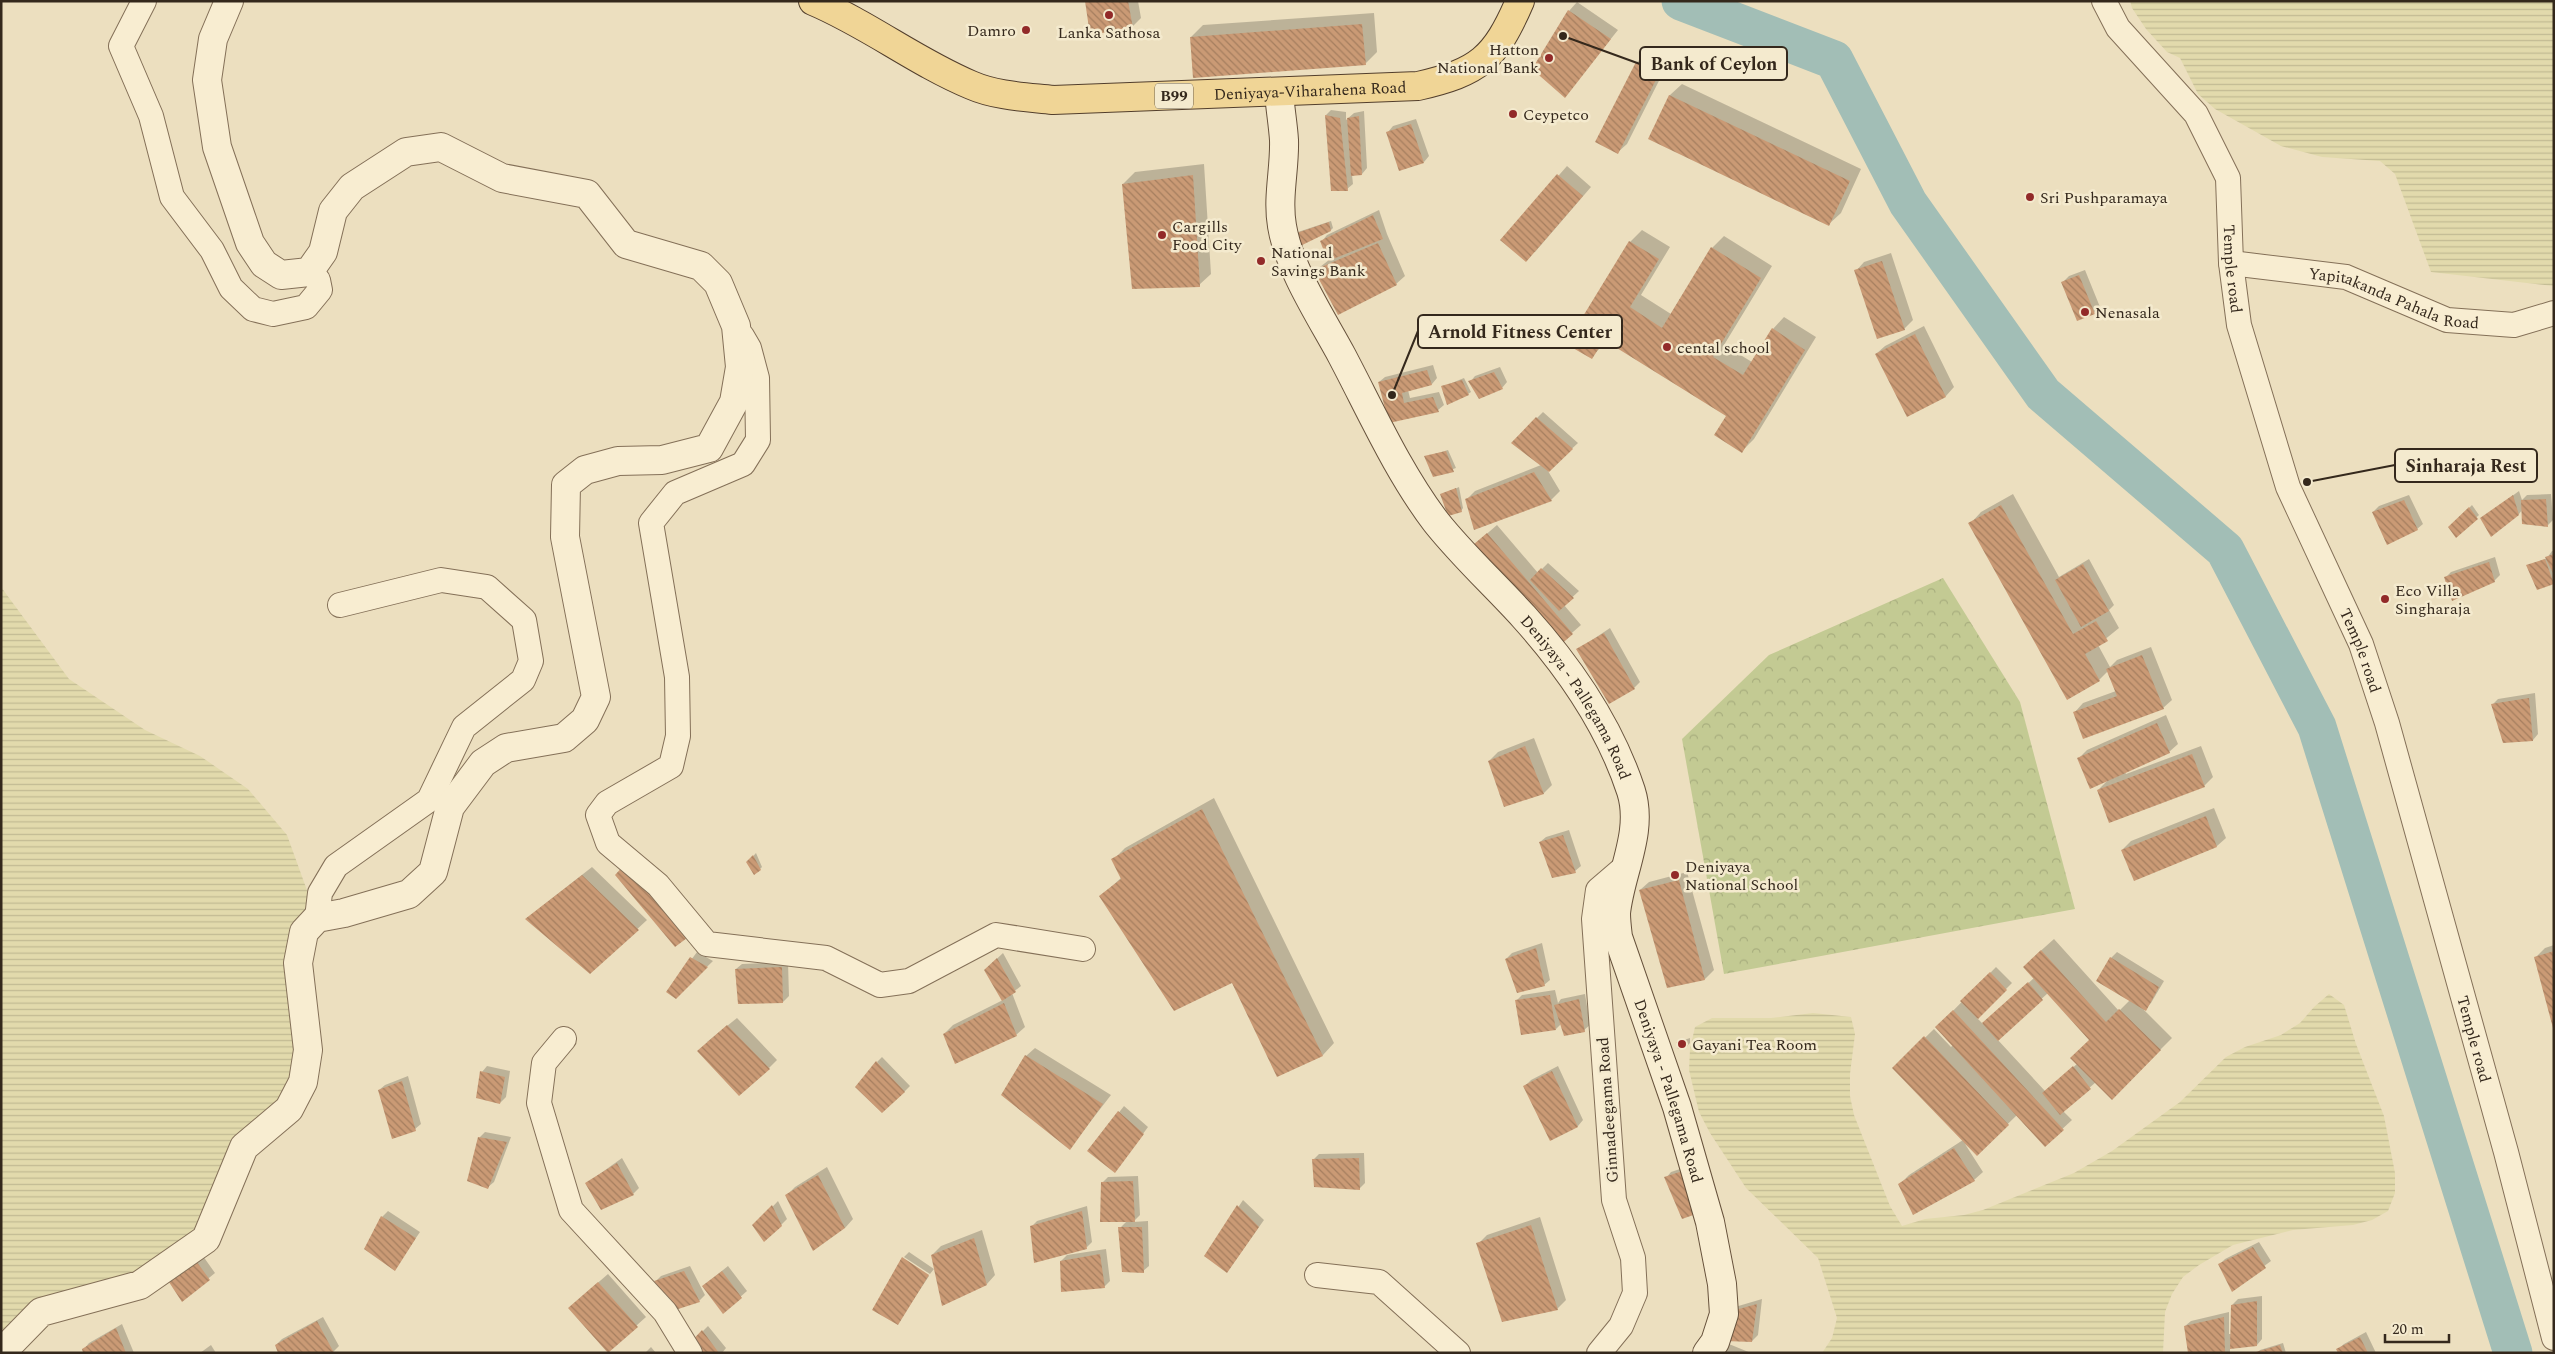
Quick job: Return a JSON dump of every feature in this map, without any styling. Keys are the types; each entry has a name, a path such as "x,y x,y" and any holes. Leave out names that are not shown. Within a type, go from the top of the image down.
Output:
{"main road":[{"name":"Deniyaya-Viharahena Road","path":"812,1 842,14 920,59 972,86 1014,96 1053,100 1418,86 1453,78 1480,64 1501,41 1520,2"}],"street":[{"path":"144,1 121,46 151,116 172,197 212,250 231,288 253,309 273,314 306,307 320,290 318,280 308,272 281,275 264,264 250,243 217,147 208,80 212,39 229,1"},
{"name":"Temple road","path":"2104,1 2118,28 2196,114 2228,178 2231,263 2239,326 2288,487 2361,644 2387,723 2506,1152 2554,1338"},
{"name":"Deniyaya - Pallegama Road","path":"1279,92 1284,140 1278,202 1282,228 1289,251 1405,475 1436,521 1475,567 1524,617 1560,661 1589,703 1612,746 1631,792 1636,819 1616,914 1618,937 1677,1107 1710,1222 1722,1284 1724,1314 1715,1342 1707,1353"},
{"path":"308,272 323,252 333,211 352,187 406,152 441,147 502,178 587,194 626,244 701,266 718,283 736,326 749,348 757,378 758,440 742,464 675,492 651,523 677,677 678,736 671,766 607,803 598,815 608,843 658,885 707,944 826,958 880,985 909,981 996,935 1083,949"},
{"name":"Yapitakanda Pahala Road","path":"2231,263 2346,277 2447,320 2514,325 2554,312"},
{"path":"317,918 344,913 409,894 433,872 450,806 483,764 506,748 564,738 585,720 596,697 565,537 566,485 585,470 618,461 662,460 709,448 734,402 740,367 736,326"},
{"path":"1,1352 41,1312 140,1284 206,1239 244,1148 289,1109 304,1082 308,1050 298,963 304,932 317,918 320,893 336,866 429,800 464,727 523,680 531,661 524,620 487,587 441,580 340,604"},
{"name":"Ginnadeegama Road","path":"1598,1353 1621,1326 1635,1293 1633,1258 1614,1200 1594,919 1598,890 1626,866"},
{"path":"564,1039 544,1063 539,1103 571,1210 665,1312 690,1353"},
{"path":"1318,1275 1379,1282 1458,1353"}],"shaded area":[{"path":"2130,1 2554,1 2554,286 2431,272 2395,174 2380,161 2322,157 2281,146 2215,109 2198,94 2180,58 2167,52 2146,29 2132,8"},
{"path":"1,587 69,679 145,730 200,756 248,789 287,835 317,918 304,932 303,1082 244,1148 206,1239 140,1285 41,1312 1,1353"},
{"path":"2329,994 2344,1005 2356,1044 2384,1116 2395,1173 2395,1193 2388,1211 2372,1220 2353,1225 2293,1230 2233,1245 2199,1265 2183,1277 2172,1294 2165,1312 2163,1353 1822,1353 1832,1338 1837,1318 1818,1258 1746,1188 1710,1133 1699,1112 1689,1070 1690,1049 1695,1027 1712,1018 1771,1018 1813,1013 1851,1017 1855,1034 1850,1074 1850,1096 1854,1115 1890,1206 1902,1226 1925,1219 1964,1215 1983,1210 2074,1173 2112,1151 2180,1102 2226,1057 2245,1047 2281,1035 2300,1023"}],"green space":[{"path":"1943,578 2020,702 2075,909 1724,974 1682,739 1769,655"}],"building":[{"name":"Lanka Sathosa","path":"1085,1 1128,1 1133,28 1090,35"},
{"path":"1568,10 1611,39 1565,98 1532,69"},
{"path":"1362,24 1366,65 1193,78 1190,37"},
{"path":"1636,62 1659,74 1618,154 1595,142"},
{"path":"1669,95 1850,181 1829,226 1648,139"},
{"path":"1325,115 1340,118 1348,191 1331,191"},
{"path":"1359,116 1362,175 1351,176 1347,118"},
{"path":"1411,124 1424,163 1399,171 1386,132"},
{"path":"1557,174 1583,196 1526,262 1500,240"},
{"name":"Cargills Food City","path":"1193,175 1200,287 1132,289 1122,184"},
{"path":"1373,215 1383,239 1328,261 1320,241"},
{"path":"1329,222 1331,231 1294,249 1288,236"},
{"name":"cental school","path":"1629,241 1659,259 1630,307 1662,328 1711,247 1761,278 1713,357 1743,375 1772,328 1805,350 1742,453 1714,435 1726,416 1604,340 1592,359 1566,344"},
{"path":"1378,243 1397,285 1338,315 1314,270"},
{"path":"1882,261 1905,330 1877,339 1854,270"},
{"path":"2079,275 2095,314 2077,321 2061,282"},
{"path":"1915,334 1946,397 1907,417 1875,354"},
{"path":"1427,370 1432,385 1402,393 1404,403 1433,397 1439,412 1389,423 1378,382"},
{"path":"1494,372 1503,389 1479,399 1468,381"},
{"path":"1462,380 1469,395 1447,405 1441,386"},
{"path":"1536,417 1573,449 1549,472 1511,443"},
{"path":"1446,451 1454,472 1433,477 1424,456"},
{"path":"1534,472 1552,501 1474,530 1465,499"},
{"path":"1456,488 1462,512 1448,516 1440,494"},
{"path":"2513,495 2519,515 2491,537 2480,518"},
{"path":"2546,499 2548,527 2522,524 2521,500"},
{"path":"2404,500 2418,530 2387,545 2372,512"},
{"path":"2001,505 2073,634 2096,621 2108,641 2085,654 2100,681 2067,700 1968,523"},
{"path":"2469,507 2478,519 2456,538 2448,527"},
{"path":"1487,533 1573,634 1558,647 1467,550"},
{"path":"2554,554 2554,575 2545,557"},
{"path":"2545,559 2554,584 2537,590 2526,565"},
{"path":"2489,562 2495,582 2452,601 2444,577"},
{"path":"2083,564 2109,611 2081,627 2055,580"},
{"path":"1541,568 1574,598 1559,611 1530,580"},
{"path":"1604,633 1635,689 1609,704 1576,649"},
{"path":"2142,655 2164,709 2083,739 2073,712 2117,696 2106,669"},
{"path":"2529,698 2533,741 2503,743 2491,704"},
{"path":"2157,723 2170,753 2090,789 2077,758"},
{"path":"1525,746 1544,794 1504,807 1488,761"},
{"path":"2192,754 2205,787 2109,823 2097,790"},
{"path":"1202,809 1323,1056 1277,1077 1232,983 1174,1011 1099,896 1121,879 1111,859"},
{"path":"2206,816 2217,847 2134,881 2121,850"},
{"path":"1563,835 1576,873 1552,878 1539,842"},
{"path":"753,855 761,870 754,875 746,862"},
{"path":"625,864 687,938 675,947 615,875"},
{"path":"582,875 639,930 590,974 525,919"},
{"path":"1679,880 1705,980 1667,988 1639,890"},
{"path":"1536,948 1545,986 1517,993 1505,959"},
{"path":"2041,950 2106,1022 2119,1009 2161,1050 2112,1100 2070,1058 2089,1040 2023,967"},
{"path":"2554,951 2554,1028 2553,1028 2534,957"},
{"path":"690,957 708,967 676,999 666,992"},
{"path":"2110,957 2159,987 2146,1011 2096,981"},
{"path":"997,958 1016,992 1002,1001 984,970"},
{"path":"782,967 783,1003 738,1004 735,969"},
{"path":"1990,972 2007,990 1978,1019 1960,1001"},
{"path":"2028,982 2043,1000 1998,1041 1982,1023"},
{"path":"1550,995 1556,1030 1521,1035 1515,1000"},
{"path":"1579,999 1585,1032 1564,1036 1554,1005"},
{"path":"1004,1003 1017,1036 955,1064 943,1034"},
{"path":"1953,1010 2064,1130 2045,1147 1935,1027"},
{"path":"727,1025 770,1069 739,1096 697,1051"},
{"path":"1924,1036 2009,1125 1977,1156 1892,1068"},
{"name":"Gayani Tea Room","path":"1687,1040 1688,1046 1678,1049 1676,1042"},
{"path":"1025,1055 1103,1104 1070,1150 1001,1095"},
{"path":"876,1061 905,1092 882,1113 855,1087"},
{"path":"2073,1066 2091,1089 2060,1115 2042,1093"},
{"path":"480,1071 505,1077 500,1104 476,1098"},
{"path":"1552,1071 1578,1127 1550,1141 1523,1086"},
{"path":"402,1081 416,1131 392,1139 378,1090"},
{"path":"1118,1111 1144,1134 1115,1173 1087,1151"},
{"path":"478,1137 507,1142 488,1189 467,1181"},
{"path":"1954,1148 1975,1181 1913,1215 1898,1184"},
{"path":"1359,1158 1360,1190 1314,1187 1312,1159"},
{"path":"617,1163 634,1195 601,1210 585,1183"},
{"path":"1686,1170 1699,1213 1682,1219 1664,1177"},
{"path":"818,1175 845,1228 813,1251 785,1195"},
{"path":"1133,1181 1135,1222 1100,1222 1101,1182"},
{"path":"772,1205 782,1226 764,1242 752,1225"},
{"path":"1237,1205 1259,1227 1227,1273 1204,1256"},
{"path":"1082,1211 1087,1249 1034,1263 1030,1226"},
{"path":"381,1216 416,1238 395,1271 364,1249"},
{"path":"1531,1225 1558,1310 1502,1322 1476,1243"},
{"path":"1118,1227 1142,1227 1144,1273 1122,1272"},
{"path":"974,1238 987,1285 942,1306 931,1255"},
{"path":"2253,1247 2266,1268 2232,1292 2218,1264"},
{"path":"191,1254 210,1280 182,1302 165,1276"},
{"path":"1100,1254 1105,1288 1061,1292 1060,1261"},
{"path":"902,1257 929,1275 898,1325 872,1310"},
{"path":"684,1271 700,1302 672,1311 654,1281"},
{"path":"722,1271 742,1298 723,1314 702,1286"},
{"path":"598,1282 638,1327 608,1353 568,1308"},
{"path":"2257,1301 2257,1346 2230,1349 2231,1305"},
{"path":"1757,1304 1752,1342 1725,1341 1728,1312"},
{"path":"2224,1317 2225,1353 2188,1353 2184,1326"},
{"path":"317,1321 334,1353 278,1353 275,1345"},
{"path":"116,1328 126,1353 83,1353 82,1349"},
{"path":"702,1330 719,1353 694,1353 688,1345"},
{"path":"2360,1337 2368,1353 2338,1353 2336,1349"},
{"path":"2280,1345 2283,1353 2256,1353 2256,1352"}],"waterway":[{"path":"1681,1 1834,60 1908,203 2043,394 2225,550 2317,727 2513,1353"}],"place":[{"name":"Lanka Sathosa","path":"1109,15"},
{"name":"Damro","path":"1026,30"},
{"name":"Bank of Ceylon","path":"1563,36"},
{"name":"Hatton National Bank","path":"1549,58"},
{"name":"Ceypetco","path":"1513,114"},
{"name":"Sri Pushparamaya","path":"2030,197"},
{"name":"Cargills Food City","path":"1162,235"},
{"name":"National Savings Bank","path":"1261,261"},
{"name":"Nenasala","path":"2085,312"},
{"name":"cental school","path":"1667,347"},
{"name":"Arnold Fitness Center","path":"1392,395"},
{"name":"Sinharaja Rest","path":"2307,482"},
{"name":"Eco Villa Singharaja","path":"2385,599"},
{"name":"Deniyaya National School","path":"1675,875"},
{"name":"Gayani Tea Room","path":"1682,1044"}]}
